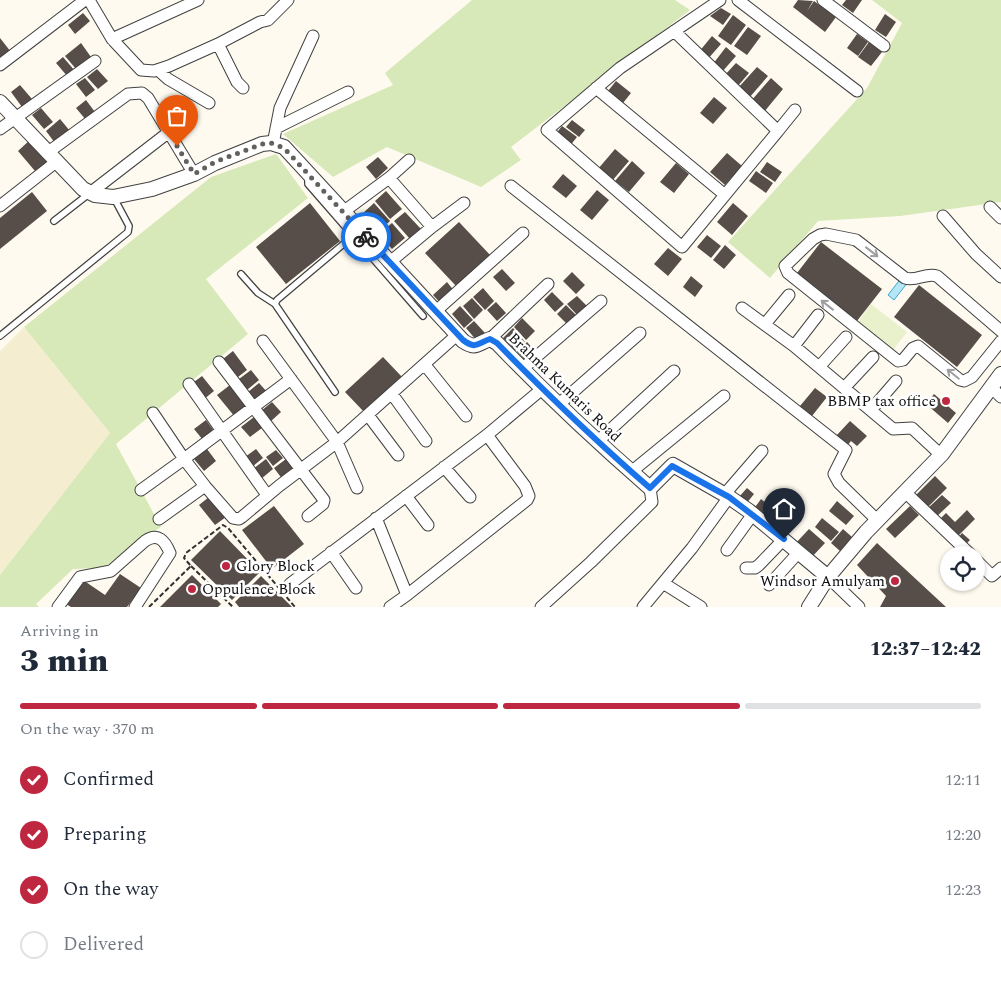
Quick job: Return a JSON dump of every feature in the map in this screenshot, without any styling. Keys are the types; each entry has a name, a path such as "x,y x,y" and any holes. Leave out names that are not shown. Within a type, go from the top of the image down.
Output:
{"street":[{"path":"0,65 87,0 112,38 141,70 158,70 218,44 260,22 268,20 288,0"},
{"path":"112,38 198,0"},
{"path":"720,0 620,68 547,130 682,247 795,110"},
{"path":"738,0 858,91"},
{"path":"823,0 884,46"},
{"path":"674,31 778,131"},
{"path":"0,102 83,190 95,195 113,198 194,174 215,162 262,144 273,144 280,108 313,36"},
{"path":"218,44 237,82 243,88"},
{"path":"0,129 14,117 95,61"},
{"path":"158,70 168,79 209,103"},
{"path":"596,88 724,195"},
{"path":"0,206 52,157 128,94 135,92 142,93 148,98 194,174"},
{"path":"276,128 348,92"},
{"path":"90,192 169,132"},
{"name":"Brahma Kumaris Road","path":"273,144 284,148 390,262 430,314 458,334 470,346 476,346 490,339 497,343 597,442 650,488"},
{"path":"343,212 389,178 409,160"},
{"path":"389,178 432,227"},
{"path":"511,186 846,450 834,474 839,483 877,520"},
{"path":"390,262 464,203"},
{"path":"990,207 1001,218"},
{"path":"943,216 976,254 1001,277"},
{"path":"430,314 523,233"},
{"path":"826,234 856,240 905,278 910,280 930,274 937,276 1001,339 972,377 964,381 960,380 918,346 913,348 904,360 898,361 788,273 785,266 812,239 820,235 826,234"},
{"path":"490,339 548,284"},
{"path":"765,324 789,295"},
{"path":"522,369 600,301"},
{"path":"742,308 794,346 893,430 912,428 941,455"},
{"path":"794,346 818,315"},
{"path":"558,405 640,333"},
{"path":"153,413 205,486 236,519 242,517 267,495 337,442 458,334"},
{"path":"819,367 846,337"},
{"path":"263,341 337,442 357,488"},
{"path":"844,388 873,357"},
{"path":"219,362 324,500 323,504 308,516"},
{"path":"425,365 466,416"},
{"path":"597,442 674,371"},
{"path":"809,607 828,577 877,520 941,455 995,394 1001,374"},
{"path":"141,490 291,379"},
{"path":"870,410 896,381"},
{"path":"189,384 267,495"},
{"path":"290,584 486,435 542,389"},
{"path":"392,394 426,441"},
{"path":"631,472 724,396"},
{"path":"368,416 398,455"},
{"path":"390,607 527,500 529,496 526,486 486,435"},
{"path":"643,607 692,548 727,496 762,451"},
{"path":"541,607 591,562 652,502 650,488 672,466 727,496 753,514 828,577 860,607"},
{"path":"444,467 470,497"},
{"path":"159,519 205,486"},
{"path":"905,492 962,546"},
{"path":"406,496 428,525"},
{"path":"727,550 753,514"},
{"path":"376,518 407,595"},
{"path":"58,607 80,577 111,571 145,541 156,537 162,539 170,553 166,563 135,607"},
{"path":"746,568 755,568 759,565 784,539"},
{"path":"331,552 356,588"},
{"path":"769,585 799,552"},
{"path":"985,569 992,576 1001,568"},
{"path":"663,583 701,607"}],"lane":[{"path":"308,174 308,184 353,236 430,314"},
{"path":"54,221 90,192"},
{"path":"0,336 128,232 129,226 113,198"},
{"path":"275,304 353,236"},
{"path":"241,274 258,293 275,304 335,392"}],"path":[{"path":"233,607 184,558 186,553 220,526 225,525 295,607"},
{"path":"148,607 191,566"},
{"path":"226,607 229,604"}],"shaded area":[{"path":"24,327 110,433 0,575 0,351"}],"green space":[{"path":"472,0 675,0 690,10 511,147 521,160 481,187 387,147 333,177 283,134 393,85 385,73"},
{"path":"872,0 1001,0 1001,202 900,216 818,221 770,278 728,242 867,88 902,23"},
{"path":"276,154 308,198 206,279 248,334 116,444 161,527 103,568 73,569 36,604 39,607 0,607 0,575 110,433 24,327 211,177"},
{"path":"871,304 907,332 893,350 858,322"}],"water":[{"path":"902,277 908,282 894,300 888,295"}],"building":[{"path":"798,0 813,1 807,11 814,1 836,17 825,32 793,7"},
{"path":"846,0 862,0 853,13 842,5"},
{"path":"721,8 731,14 723,25 710,16"},
{"path":"83,13 90,21 75,34 68,25"},
{"path":"885,14 896,22 886,37 875,30"},
{"path":"733,15 746,25 731,45 718,36"},
{"path":"748,27 761,36 747,55 734,46"},
{"path":"857,34 868,42 858,56 847,48"},
{"path":"712,36 721,44 707,60 698,53"},
{"path":"0,38 11,52 0,60"},
{"path":"869,42 882,52 871,66 858,57"},
{"path":"81,43 91,57 76,69 65,56"},
{"path":"726,47 736,56 722,72 713,64"},
{"path":"63,57 75,71 68,77 56,63"},
{"path":"736,63 749,73 737,87 724,76"},
{"path":"757,67 768,76 749,98 738,88"},
{"path":"97,69 108,81 98,89 87,77"},
{"path":"85,78 95,90 86,97 76,84"},
{"path":"771,78 783,89 764,112 751,101"},
{"path":"616,81 631,93 623,103 608,91"},
{"path":"20,85 32,99 22,107 11,92"},
{"path":"714,97 727,108 713,124 700,113"},
{"path":"86,100 95,112 86,120 76,108"},
{"path":"41,108 53,122 44,129 32,115"},
{"path":"60,119 70,131 55,143 46,131"},
{"path":"572,120 585,130 579,137 566,127"},
{"path":"562,126 577,137 569,147 555,135"},
{"path":"31,139 49,160 35,171 18,151"},
{"path":"615,149 629,161 612,181 598,169"},
{"path":"727,153 742,166 725,185 710,172"},
{"path":"378,157 388,168 376,179 366,167"},
{"path":"632,161 645,173 629,192 615,181"},
{"path":"767,162 782,172 775,182 760,172"},
{"path":"676,163 689,174 674,193 660,182"},
{"path":"756,171 773,183 766,193 749,181"},
{"path":"563,174 577,186 566,198 552,187"},
{"path":"597,190 609,200 592,220 580,210"},
{"path":"386,191 402,209 390,219 375,201"},
{"path":"32,192 47,211 0,249 0,218"},
{"path":"310,203 340,241 286,284 256,247"},
{"path":"374,203 390,221 377,232 362,214"},
{"path":"733,203 748,216 732,235 717,222"},
{"path":"405,212 421,229 410,239 394,221"},
{"path":"459,222 491,256 457,287 425,253"},
{"path":"392,223 405,238 392,249 379,234"},
{"path":"707,235 721,246 711,258 697,247"},
{"path":"821,242 882,289 857,321 797,273"},
{"path":"725,245 736,255 724,269 713,260"},
{"path":"668,248 682,259 668,276 654,264"},
{"path":"502,269 515,283 506,291 493,277"},
{"path":"572,272 585,285 576,294 563,281"},
{"path":"691,276 703,286 695,297 683,287"},
{"path":"447,282 455,292 442,305 433,295"},
{"path":"919,285 982,335 957,367 894,317"},
{"path":"483,288 494,301 485,310 473,297"},
{"path":"552,292 564,304 555,312 544,300"},
{"path":"577,296 588,307 578,316 567,304"},
{"path":"472,298 483,310 474,319 463,306"},
{"path":"496,302 506,313 497,321 487,310"},
{"path":"566,305 578,317 569,326 557,314"},
{"path":"460,306 473,320 464,328 452,314"},
{"path":"522,318 535,331 526,340 514,327"},
{"path":"474,321 485,333 477,341 466,328"},
{"path":"513,328 525,342 515,351 503,338"},
{"path":"527,342 537,353 527,363 517,352"},
{"path":"233,351 247,370 238,377 223,359"},
{"path":"383,357 403,378 365,413 345,392"},
{"path":"251,370 259,380 247,390 239,379"},
{"path":"202,376 214,391 203,400 190,385"},
{"path":"259,383 268,393 256,402 248,392"},
{"path":"230,385 247,406 235,417 217,395"},
{"path":"815,388 827,397 812,416 800,406"},
{"path":"934,394 956,413 948,423 926,404"},
{"path":"272,402 281,412 270,422 261,411"},
{"path":"254,417 262,428 250,437 241,427"},
{"path":"206,420 214,431 203,440 194,429"},
{"path":"850,421 867,436 857,446 851,441 847,446 836,436"},
{"path":"207,449 216,461 204,471 194,459"},
{"path":"256,449 263,458 252,467 245,457"},
{"path":"276,450 283,458 273,466 266,457"},
{"path":"266,459 273,469 261,479 253,469"},
{"path":"286,459 295,471 283,480 274,468"},
{"path":"935,476 947,488 926,509 914,497"},
{"path":"747,488 754,494 746,504 738,498"},
{"path":"942,495 951,503 935,518 927,509"},
{"path":"209,497 226,517 215,525 199,505"},
{"path":"761,499 768,505 760,516 753,510"},
{"path":"837,501 854,516 846,525 829,511"},
{"path":"274,506 304,544 272,569 242,530"},
{"path":"769,506 778,514 770,524 760,516"},
{"path":"910,506 919,515 895,538 886,529"},
{"path":"967,510 975,519 957,537 938,521 946,513 955,522"},
{"path":"822,518 839,532 831,541 815,527"},
{"path":"809,529 825,543 811,558 795,544"},
{"path":"843,529 852,537 840,551 831,543"},
{"name":"Glory Block","path":"220,531 260,572 232,600 191,560"},
{"path":"962,533 970,540 965,545 958,538"},
{"name":"Windsor Amulyam","path":"877,543 946,607 880,607 886,596 857,565"},
{"path":"120,574 141,588 127,607 71,607 66,604 83,580 105,595"},
{"name":"Oppulence Block","path":"192,575 221,604 218,607 160,607"},
{"path":"261,576 292,607 239,607 235,602"}],"way so far":[{"path":"177,146 194,174 215,162 262,144 271,143 284,148 366,237"}],"place":[{"name":"BBMP tax office","path":"946,401"},
{"name":"Glory Block","path":"226,566"},
{"name":"Windsor Amulyam","path":"895,581"},
{"name":"Oppulence Block","path":"192,589"}],"route":[{"path":"366,237 463,340 470,346 476,346 490,339 497,343 602,447 650,488 672,466 729,497 784,539"}]}
